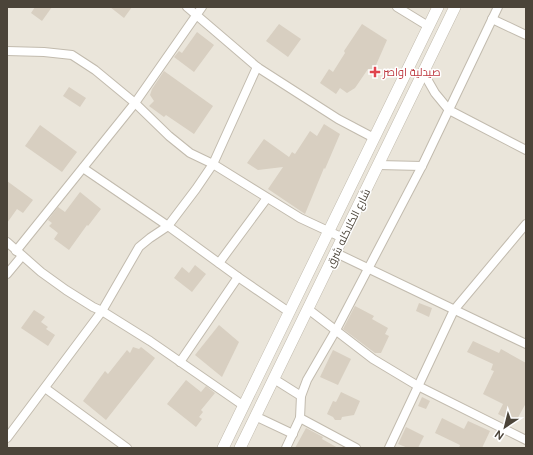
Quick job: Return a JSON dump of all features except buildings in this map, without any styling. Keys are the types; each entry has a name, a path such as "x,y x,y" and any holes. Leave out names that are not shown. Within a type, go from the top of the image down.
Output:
{"street":[{"path":"186,7 258,67 338,119 374,138"},
{"path":"7,274 19,253 135,102 202,7"},
{"path":"397,7 428,26"},
{"name":"شارع الكلاكله شرق","path":"223,448 438,7"},
{"name":"شارع الكلاكله شرق","path":"240,448 455,7"},
{"path":"286,448 300,418 301,396 307,380 336,330 422,166 498,7"},
{"path":"492,19 526,35"},
{"path":"7,51 44,52 72,55 95,70 135,102 169,136 190,153 213,164 300,218 343,238"},
{"path":"7,438 102,311 139,248 150,238 168,226 213,164 258,67"},
{"path":"423,72 435,93 449,110 526,150"},
{"path":"378,165 422,166"},
{"path":"83,168 289,312"},
{"path":"219,263 267,198"},
{"path":"389,448 454,310 526,224"},
{"path":"7,242 66,290 102,311 244,406"},
{"path":"336,253 526,344"},
{"path":"180,362 238,277"},
{"path":"308,309 373,359 418,386 526,440"},
{"path":"274,379 301,396"},
{"path":"45,388 127,448"},
{"path":"255,416 293,434"},
{"path":"300,418 356,448"}],"shaded area":[{"path":"7,7 526,7 526,448 7,448"}],"place":[{"name":"صيدلية اواصر","path":"375,72"}]}
